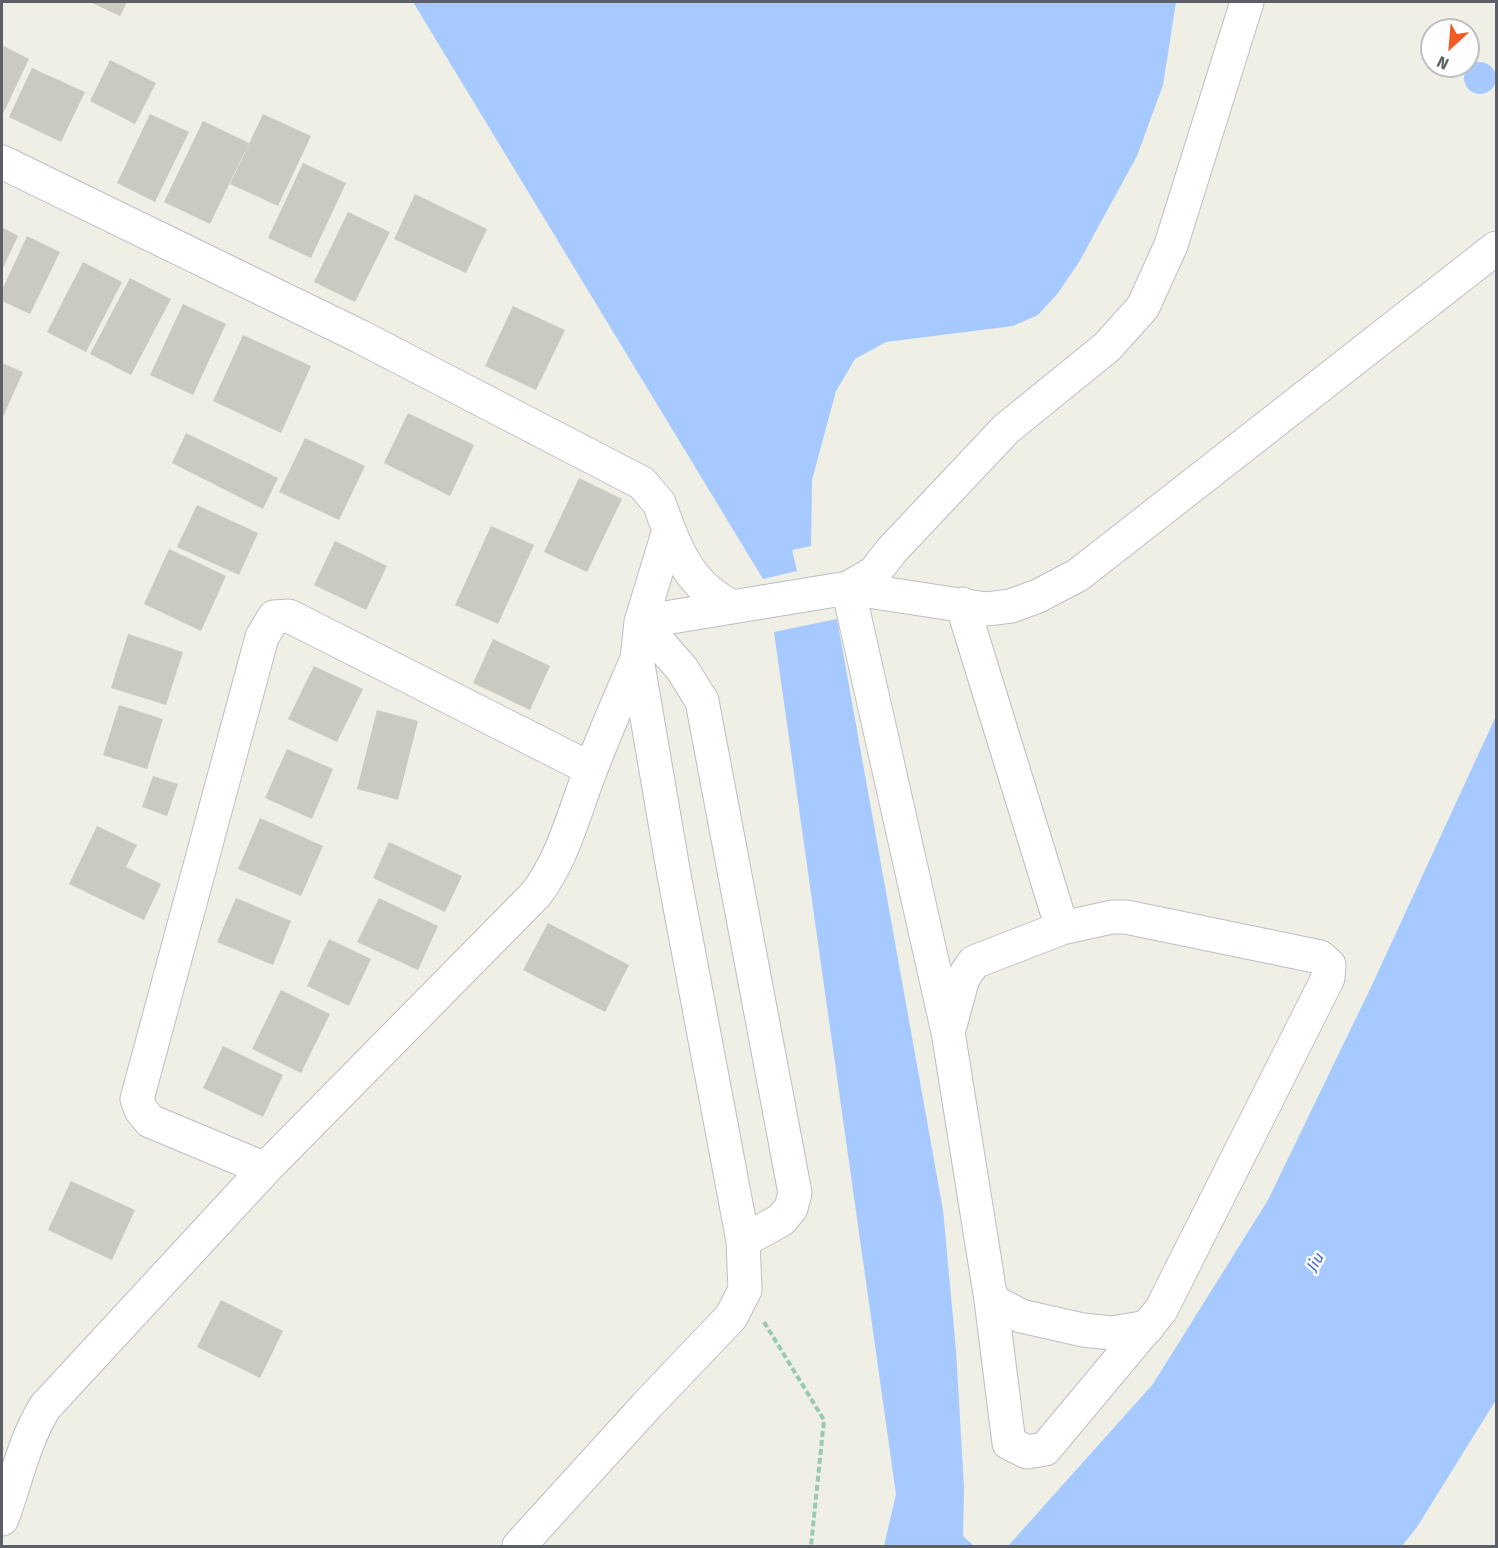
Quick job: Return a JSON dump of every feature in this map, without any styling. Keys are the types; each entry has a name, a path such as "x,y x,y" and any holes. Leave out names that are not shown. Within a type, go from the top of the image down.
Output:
{"street":[{"path":"848,588 874,573 892,550 1006,429 1107,347 1143,308 1171,244 1247,2"},
{"path":"2,162 359,336 642,483 658,503 679,556 696,580 715,598 732,607"},
{"path":"641,622 848,588 986,609 1011,606 1038,596 1078,574 1497,248"},
{"path":"519,1546 731,1317 745,1290 743,1241 674,875 637,659 641,622 669,530"},
{"path":"848,588 948,1032 1010,1443 1027,1452 1045,1449 1161,1310 1328,978 1329,965 1320,957 1126,916 1112,917 1062,928 974,962 963,978 948,1032"},
{"path":"962,604 1062,928"},
{"path":"265,1169 150,1121 141,1110 137,1099 262,637 274,617 289,616 591,769"},
{"path":"641,622 682,669 702,701 795,1193 791,1208 781,1220 743,1241"},
{"path":"2,1519 10,1461 45,1407 265,1169 536,894 550,875 561,852 591,769 637,659"},
{"path":"990,1300 1021,1316 1083,1330 1112,1333 1148,1327"}],"path":[{"path":"745,1290 824,1420 811,1546"}],"water":[{"path":"413,2 1176,2 1163,85 1137,156 1079,262 1058,293 1038,315 1013,326 886,342 855,359 836,391 812,480 811,546 792,550 797,571 763,579"},
{"path":"1480,62 1492,66 1495,72 1495,84 1492,90 1480,94 1468,90 1464,78 1480,78"},
{"path":"837,619 943,1210 956,1350 964,1488 963,1536 974,1546 884,1546 896,1494 774,632"},
{"name":"Jiu","path":"1496,716 1496,1400 1417,1527 1402,1546 1008,1546 1153,1384 1268,1200 1372,985"}],"building":[{"path":"90,2 127,2 120,16"},
{"path":"2,45 29,59 2,116"},
{"path":"110,60 156,83 135,124 90,101"},
{"path":"32,68 85,92 61,142 9,117"},
{"path":"150,114 189,132 155,202 117,183"},
{"path":"263,114 311,136 278,206 230,184"},
{"path":"203,121 249,143 210,224 164,202"},
{"path":"303,163 346,183 311,258 268,238"},
{"path":"415,194 487,229 466,273 394,239"},
{"path":"348,212 390,232 355,302 314,282"},
{"path":"2,227 18,236 2,270"},
{"path":"27,236 60,252 30,314 2,301 2,290"},
{"path":"83,262 122,282 86,352 47,332"},
{"path":"130,278 171,299 131,375 90,354"},
{"path":"183,304 226,324 193,395 150,375"},
{"path":"513,306 565,330 536,390 485,366"},
{"path":"243,335 311,366 281,433 213,401"},
{"path":"2,363 23,372 2,419"},
{"path":"408,413 474,445 450,496 384,463"},
{"path":"186,433 278,478 263,509 172,463"},
{"path":"305,438 365,466 339,520 279,492"},
{"path":"579,478 622,499 587,572 544,552"},
{"path":"197,505 258,533 239,575 177,547"},
{"path":"491,526 534,545 498,624 455,605"},
{"path":"335,541 387,566 366,610 314,585"},
{"path":"169,549 226,576 201,631 144,604"},
{"path":"128,634 183,652 166,705 111,688"},
{"path":"493,639 550,666 530,710 473,683"},
{"path":"314,666 363,689 337,742 288,719"},
{"path":"119,705 163,719 147,769 103,755"},
{"path":"377,710 418,721 398,800 357,789"},
{"path":"287,749 333,769 312,819 265,798"},
{"path":"153,776 178,784 167,816 142,807"},
{"path":"260,818 323,846 301,896 238,869"},
{"path":"97,826 137,845 126,867 161,884 144,920 69,884"},
{"path":"389,842 462,876 445,912 373,878"},
{"path":"236,898 291,921 273,965 217,942"},
{"path":"379,898 438,926 418,970 357,942"},
{"path":"548,923 629,965 605,1012 523,970"},
{"path":"329,939 371,959 349,1006 307,986"},
{"path":"281,990 330,1014 301,1073 252,1049"},
{"path":"223,1046 283,1075 263,1117 203,1088"},
{"path":"71,1181 135,1210 112,1260 48,1230"},
{"path":"221,1300 283,1331 260,1378 197,1347"}]}
